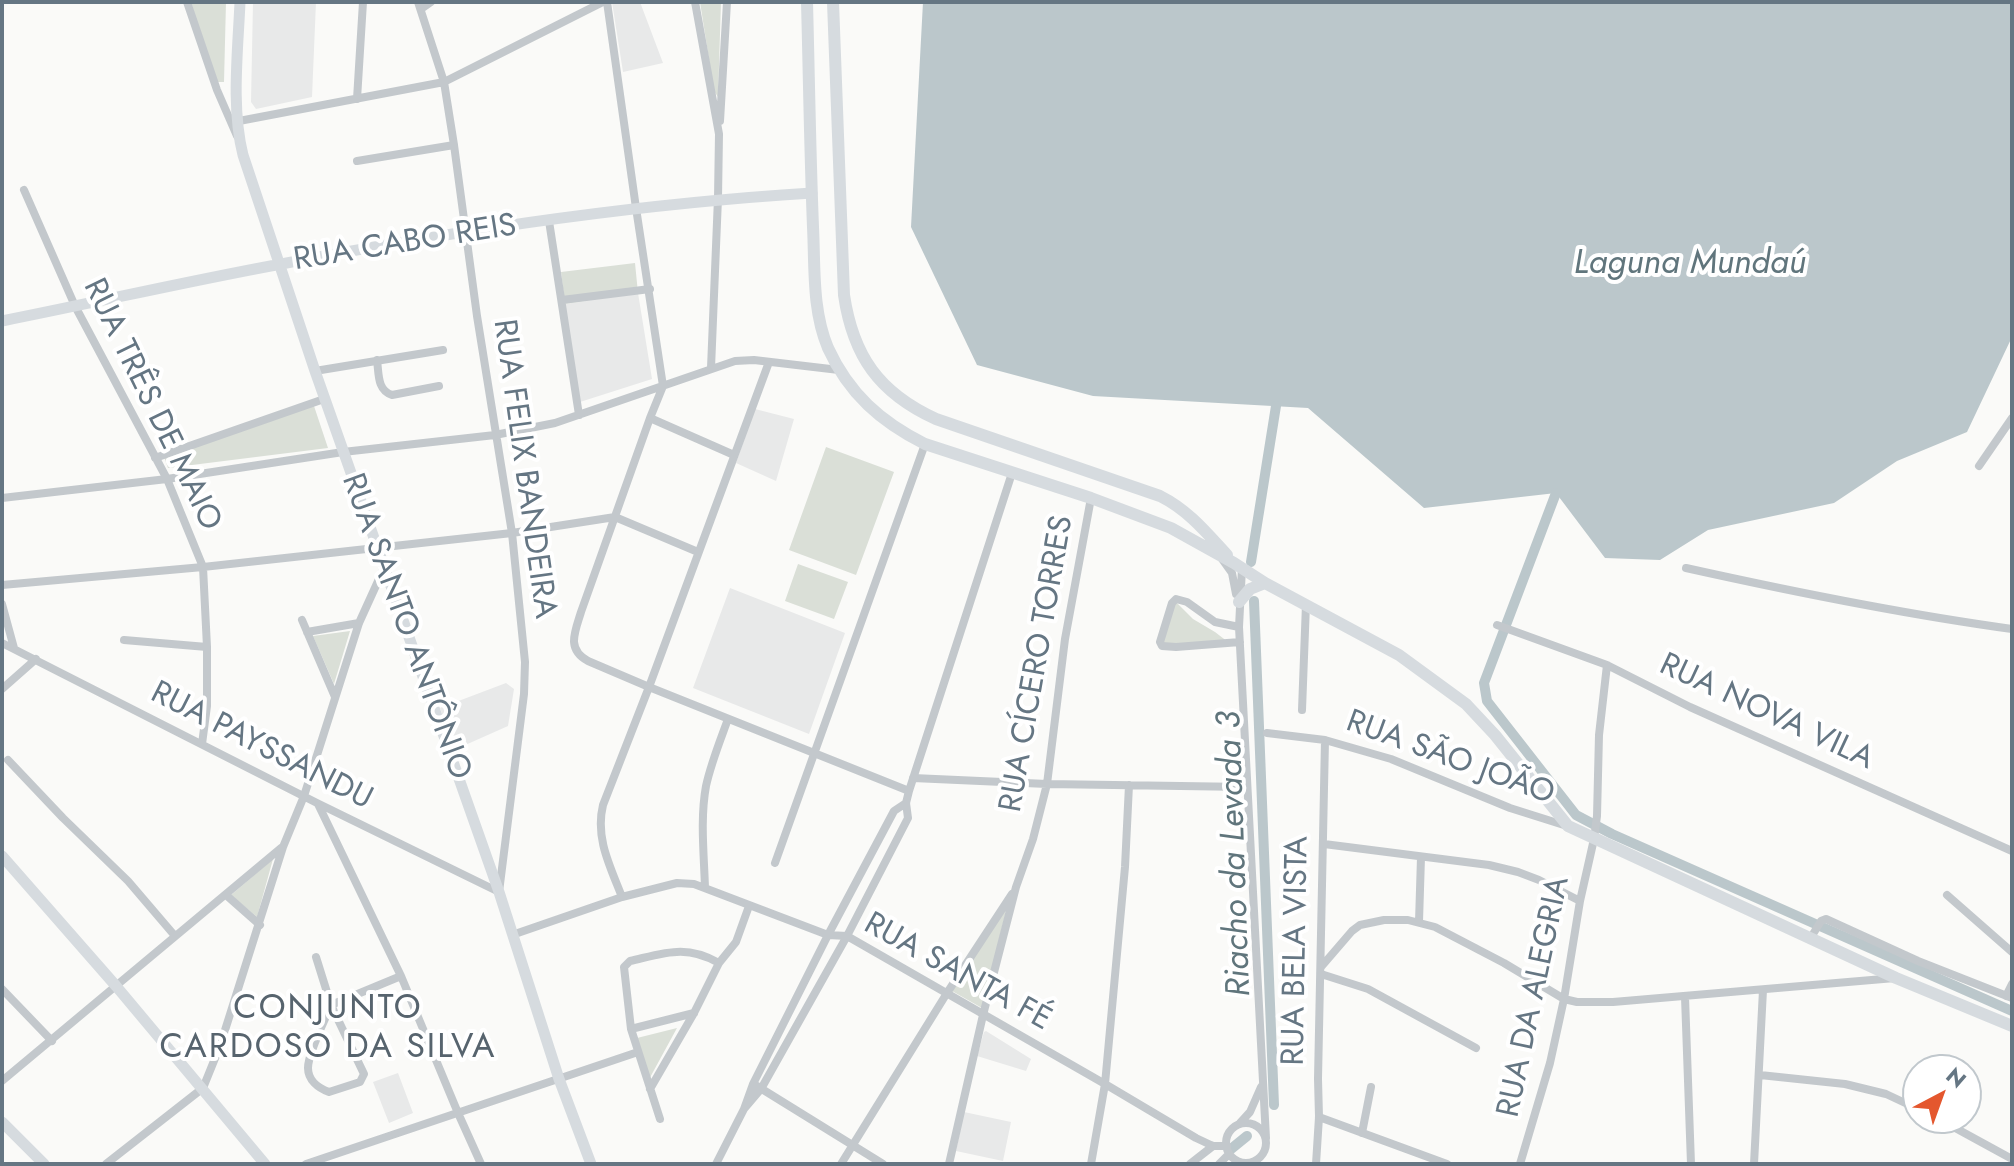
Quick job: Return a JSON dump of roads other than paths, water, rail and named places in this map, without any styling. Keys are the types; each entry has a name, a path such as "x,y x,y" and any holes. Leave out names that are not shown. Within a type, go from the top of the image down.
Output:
{"main road":[{"path":"807,2 816,302 821,327 839,370 884,420 925,444 1091,498 1171,528 1399,655 1466,704 1568,826 1744,908 1817,927 1896,978 2012,1026"},
{"path":"833,2 844,295 852,333 860,354 873,373 917,411 1171,502 1192,516 1238,565"},
{"path":"969,459 977,448 978,434"},
{"path":"993,467 992,452 1001,442"},
{"path":"1239,606 1250,589 1265,583"}],"street":[{"name":"RUA SANTO ANTÔNIO","path":"187,2 217,90 241,144 324,399 499,892 559,1079 591,1164"},
{"path":"240,2 237,98 241,144"},
{"path":"357,99 363,2"},
{"path":"420,6 431,2"},
{"path":"239,121 444,82 605,2 663,386 581,612 574,636 577,654 649,687 909,791"},
{"path":"695,2 719,134"},
{"path":"711,368 727,2"},
{"name":"RUA FELIX BANDEIRA","path":"420,6 444,82 512,533 525,662 524,694 499,892"},
{"path":"217,90 237,98"},
{"path":"357,161 454,145"},
{"name":"RUA TRÊS DE MAIO","path":"24,190 75,306 167,479 203,567 207,706 202,744"},
{"name":"RUA CABO REIS","path":"2,321 278,264 466,232 718,198 812,193"},
{"path":"549,221 579,415"},
{"path":"562,300 650,289"},
{"path":"315,371 443,350"},
{"path":"377,360 381,388 387,394 439,386"},
{"path":"2,498 167,479 343,452 495,435 555,423 711,368 744,360 839,370"},
{"path":"622,897 602,847 599,819 769,362"},
{"path":"155,458 324,399"},
{"path":"650,418 734,455"},
{"path":"1979,466 2012,418"},
{"path":"775,863 925,444"},
{"path":"716,1164 744,1109 847,936 908,818 906,803 909,791 1012,473"},
{"name":"RUA CÍCERO TORRES","path":"949,1164 1016,887 1033,839 1047,784 1065,639 1091,498"},
{"path":"2,585 377,548 512,533 615,517 698,552"},
{"path":"1219,555 1232,573 1239,606"},
{"path":"1228,1150 1237,1161 1254,1163 1265,1151 1266,1138 1238,565"},
{"path":"106,1164 203,1088 220,1046 283,847 304,796 359,623 384,568"},
{"path":"1686,568 1938,619 2012,629"},
{"path":"1239,627 1215,622 1187,602 1176,599 1160,642 1162,646 1176,647 1240,642"},
{"path":"2,604 14,648"},
{"path":"1302,710 1306,604"},
{"path":"302,620 335,697"},
{"path":"307,632 359,623"},
{"name":"RUA NOVA VILA","path":"1502,626 1607,665 1690,707 2012,851"},
{"path":"124,640 207,647"},
{"name":"RUA PAYSSANDU","path":"2,643 499,892"},
{"path":"2,689 36,659"},
{"name":"RUA DA ALEGRIA","path":"1520,1164 1544,1088 1595,837 1599,735 1607,665"},
{"path":"705,888 704,800 728,719"},
{"name":"RUA SÃO JOÃO","path":"1267,733 1325,740 1391,759 1510,808 1568,826"},
{"name":"RUA BELA VISTA","path":"1316,1164 1325,740"},
{"path":"8,760 128,881 175,936"},
{"path":"913,778 1247,787"},
{"path":"1091,1164 1105,1084 1125,867 1129,785"},
{"path":"317,803 401,976 481,1164"},
{"path":"757,1087 828,935 894,811 906,803"},
{"path":"1324,844 1489,865 1539,880 1580,901"},
{"path":"2,1081 283,847"},
{"path":"2,856 265,1164"},
{"path":"1419,922 1421,857"},
{"path":"489,864 496,868 503,863"},
{"name":"RUA SANTA FÉ","path":"512,935 622,897 677,883 694,884 828,935 847,936 1196,1138 1228,1150"},
{"path":"841,1164 1016,887"},
{"path":"226,895 260,925"},
{"path":"1947,895 2012,952"},
{"path":"650,1089 719,963 736,942 749,906"},
{"path":"1817,927 1826,919 1918,961 2009,997 2012,984"},
{"path":"1476,1048 1368,989 1321,970 1352,931 1360,925 1384,920 1419,922 1435,927 1564,999 1577,1002 1685,997 1896,978"},
{"path":"660,1119 631,1029 623,977 625,963 682,950 719,963"},
{"path":"316,957 331,1005 364,1074 360,1082 329,1092 317,1086 308,1072 310,1058 331,1005 401,976"},
{"path":"2,989 52,1041"},
{"path":"1754,1164 1763,990"},
{"path":"1685,997 1691,1164"},
{"path":"631,1029 694,1013"},
{"path":"306,1164 638,1052"},
{"path":"1760,1075 1845,1084 1886,1094 1902,1102"},
{"path":"1219,1164 1228,1150 1229,1134 1250,1112 1262,1082"},
{"path":"757,1087 883,1164"},
{"path":"1362,1133 1371,1087"},
{"path":"1319,1117 1447,1164"},
{"path":"2,1122 44,1164"},
{"path":"1238,1125 1252,1124 1266,1138"},
{"path":"1966,1134 2012,1159"},
{"path":"1190,1164 1213,1146"}],"water":[{"name":"Laguna Mundaú","path":"923,2 2012,2 2012,337 1967,432 1897,461 1834,503 1708,530 1660,560 1605,558 1556,493 1424,508 1308,408 1093,396 977,365 911,227"}],"waterway":[{"name":"Riacho da Levada 3","path":"1251,562 1276,406"},
{"path":"1556,493 1484,683 1487,701 1576,815 1612,834 2012,1011"},
{"name":"Riacho da Levada 3","path":"1254,601 1274,1105"},
{"name":"Riacho da Levada 3","path":"1231,1149 1247,1136"}],"district":[{"name":"CONJUNTO CARDOSO DA SILVA","path":"328,1030"}]}
